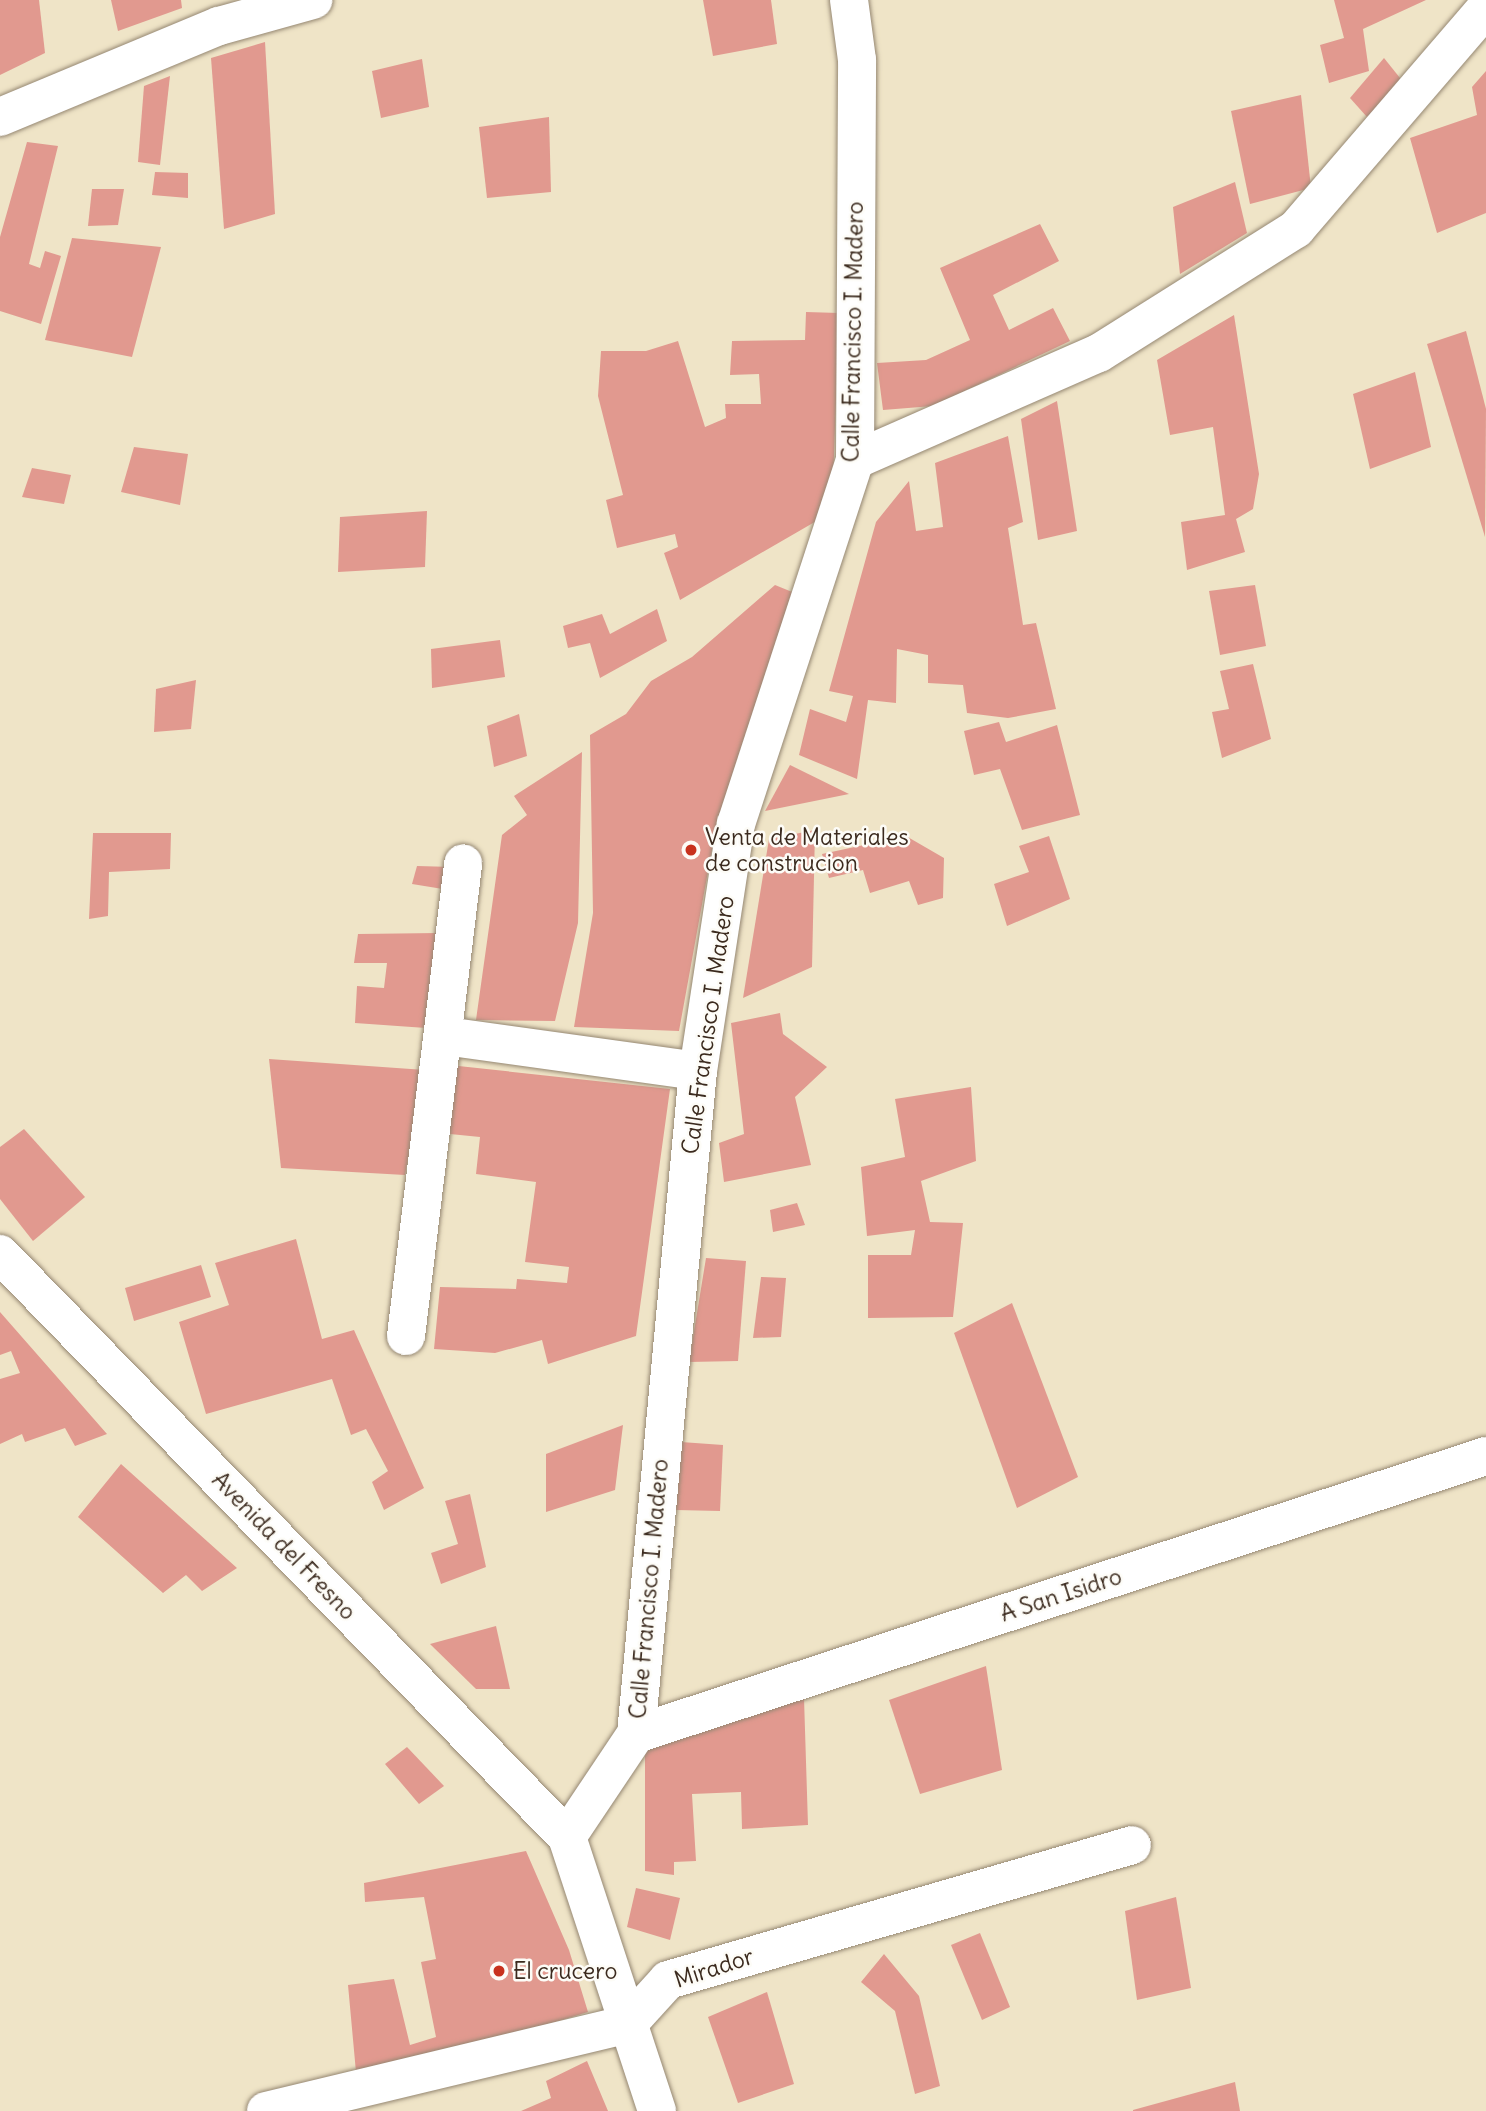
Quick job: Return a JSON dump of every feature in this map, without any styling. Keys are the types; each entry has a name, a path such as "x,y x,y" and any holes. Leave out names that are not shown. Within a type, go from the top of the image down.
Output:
{"street":[{"path":"0,117 218,13 313,0"},
{"name":"Calle Francisco I. Madero","path":"567,1837 636,1734 698,1071 736,824 855,460 857,60 849,0"},
{"path":"855,460 1099,354 1296,229 1486,8"},
{"path":"406,1336 445,1036 463,863"},
{"path":"445,1036 698,1071"},
{"name":"Avenida del Fresno","path":"0,1254 567,1837"},
{"name":"A San Isidro","path":"636,1734 1486,1456"},
{"path":"567,1837 657,2111"},
{"name":"Mirador","path":"628,2024 668,1980 1132,1845"},
{"path":"266,2111 628,2024"}],"building":[{"path":"0,0 39,0 45,53 0,75"},
{"path":"111,0 181,0 182,8 118,31"},
{"path":"703,0 771,0 777,44 713,56"},
{"path":"1334,0 1426,0 1363,29 1369,71 1329,83 1320,45 1344,38"},
{"path":"265,42 275,214 224,229 211,58"},
{"path":"1384,58 1404,83 1367,117 1350,98"},
{"path":"422,59 429,107 381,118 372,71"},
{"path":"1486,71 1486,213 1437,233 1410,138 1477,115 1472,87"},
{"path":"170,76 160,165 138,162 144,86"},
{"path":"1301,95 1311,188 1250,204 1231,111"},
{"path":"549,117 551,192 487,198 479,127"},
{"path":"27,142 58,146 29,264 40,268 45,251 61,256 41,324 0,311 0,237"},
{"path":"155,172 188,173 188,198 152,195"},
{"path":"1235,182 1247,233 1180,274 1173,207"},
{"path":"92,189 124,189 118,225 88,226"},
{"path":"1040,224 1059,261 993,295 1009,330 1053,308 1070,341 933,406 883,410 877,363 926,360 970,340 940,268"},
{"path":"72,238 161,247 132,357 45,340"},
{"path":"806,312 839,313 832,512 680,600 664,553 678,547 675,534 617,548 606,500 623,495 598,396 601,351 646,351 678,341 705,427 726,418 725,404 761,404 759,374 730,375 732,341 805,340"},
{"path":"1234,315 1259,474 1253,509 1236,519 1245,552 1187,570 1181,522 1225,515 1213,427 1170,435 1157,360"},
{"path":"1466,331 1486,409 1485,537 1427,344"},
{"path":"1415,372 1431,447 1370,469 1353,394"},
{"path":"1057,401 1077,531 1038,540 1021,419"},
{"path":"1008,436 1023,522 1008,528 1023,625 1036,623 1056,709 1008,718 967,713 963,685 928,683 928,655 897,649 896,703 868,700 857,779 799,755 810,709 846,722 853,696 829,691 876,522 909,481 916,531 943,527 935,463"},
{"path":"134,447 188,454 180,505 121,492"},
{"path":"32,468 71,475 64,504 22,497"},
{"path":"427,511 425,567 338,572 340,517"},
{"path":"775,585 802,596 717,822 679,1031 574,1027 593,913 590,735 626,714 651,681 692,657"},
{"path":"1255,585 1266,646 1220,655 1209,591"},
{"path":"657,609 667,641 600,678 590,643 568,648 563,626 602,614 610,634"},
{"path":"500,640 505,677 432,688 431,649"},
{"path":"1253,664 1271,739 1222,758 1212,712 1229,709 1220,671"},
{"path":"196,680 191,729 154,732 156,689"},
{"path":"519,714 527,756 494,767 487,726"},
{"path":"999,722 1006,742 1057,725 1080,815 1022,830 1000,769 974,775 964,731"},
{"path":"582,752 578,923 555,1021 476,1020 502,835 527,815 514,796"},
{"path":"790,765 849,794 765,811"},
{"path":"815,830 812,967 743,998 769,839"},
{"path":"93,833 171,833 170,869 109,872 108,916 89,919"},
{"path":"906,836 944,858 943,898 918,905 909,881 870,893 863,870 829,878 822,854"},
{"path":"1049,836 1070,899 1007,926 994,884 1029,872 1019,846"},
{"path":"417,866 453,867 449,890 412,884"},
{"path":"438,933 426,1028 355,1023 357,986 384,988 387,963 354,963 358,934"},
{"path":"780,1013 783,1034 827,1067 795,1097 811,1165 724,1182 719,1143 744,1134 731,1023"},
{"path":"269,1059 425,1070 405,1175 281,1168"},
{"path":"449,1065 670,1089 636,1336 548,1364 542,1340 495,1353 434,1349 440,1287 516,1289 517,1279 567,1283 569,1267 525,1262 536,1182 476,1174 480,1137 440,1133"},
{"path":"971,1087 976,1161 921,1181 930,1222 963,1223 953,1317 868,1318 868,1255 911,1255 915,1230 867,1236 861,1167 905,1157 895,1099"},
{"path":"24,1129 85,1197 33,1241 0,1199 0,1147"},
{"path":"797,1203 805,1225 773,1232 770,1210"},
{"path":"296,1239 322,1339 354,1330 424,1488 384,1510 372,1482 388,1471 366,1429 351,1435 332,1379 206,1414 179,1322 229,1305 215,1263"},
{"path":"706,1258 746,1261 738,1361 689,1362"},
{"path":"201,1265 211,1297 134,1321 125,1288"},
{"path":"761,1277 786,1278 781,1337 753,1338"},
{"path":"1012,1303 1078,1477 1017,1508 954,1333"},
{"path":"0,1312 107,1434 75,1446 65,1428 25,1442 22,1434 0,1444 0,1379 20,1373 11,1351 0,1355"},
{"path":"623,1425 615,1490 546,1512 546,1454"},
{"path":"681,1442 723,1445 720,1511 676,1510"},
{"path":"121,1464 237,1568 202,1591 186,1575 163,1593 78,1517"},
{"path":"470,1494 486,1567 441,1584 431,1553 458,1544 445,1501"},
{"path":"496,1626 510,1689 476,1689 430,1644"},
{"path":"986,1666 1002,1770 920,1794 889,1700"},
{"path":"804,1698 808,1825 742,1829 741,1792 692,1794 696,1861 674,1862 674,1875 645,1871 645,1742"},
{"path":"407,1747 444,1786 419,1804 385,1764"},
{"name":"El crucero","path":"526,1851 569,1950 588,2012 357,2083 348,1985 394,1979 410,2045 436,2037 421,1962 436,1959 424,1897 365,1902 364,1883"},
{"path":"636,1888 680,1898 670,1940 627,1927"},
{"path":"1176,1897 1191,1988 1137,2000 1125,1911"},
{"path":"980,1933 1010,2007 982,2020 951,1945"},
{"path":"884,1954 919,1996 940,2086 915,2094 895,2011 861,1982"},
{"path":"767,1992 794,2084 738,2103 708,2017"},
{"path":"587,2061 608,2111 521,2111 551,2098 546,2081"},
{"path":"1235,2082 1240,2111 1133,2111 1133,2110"}],"place":[{"name":"Venta de Materiales de construcion","path":"691,850"},
{"name":"El crucero","path":"499,1971"}]}
